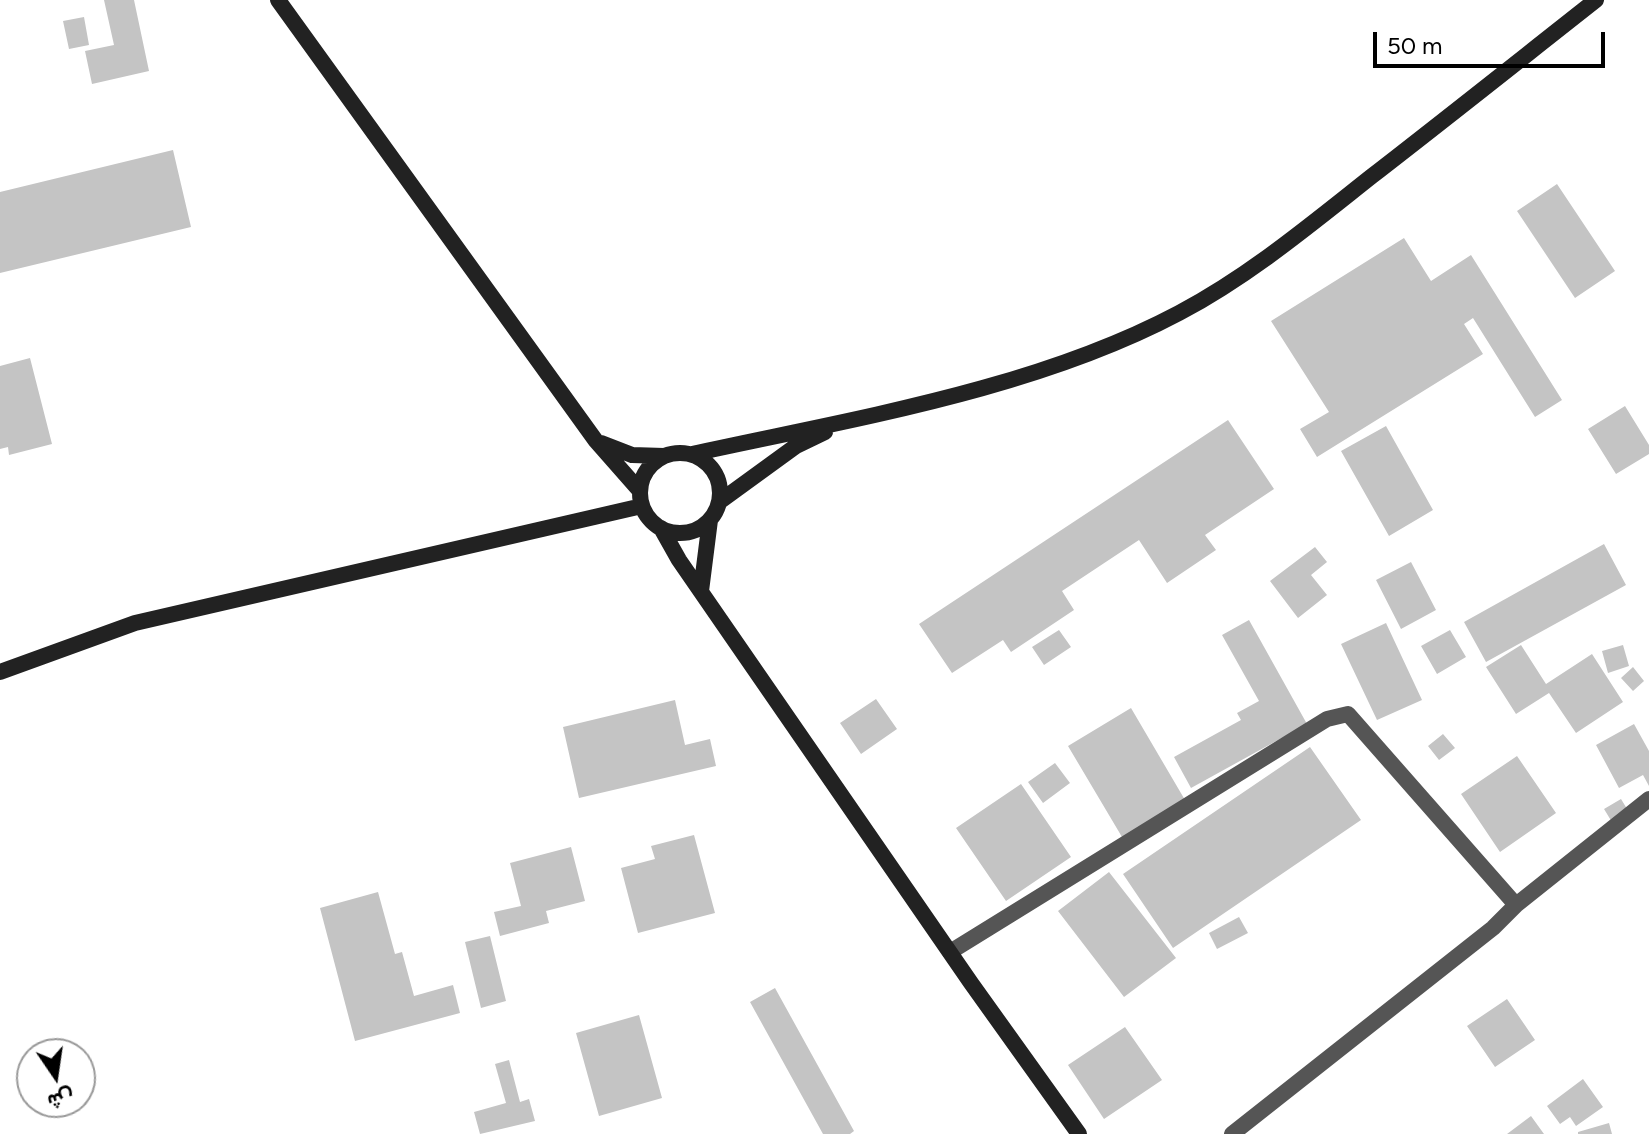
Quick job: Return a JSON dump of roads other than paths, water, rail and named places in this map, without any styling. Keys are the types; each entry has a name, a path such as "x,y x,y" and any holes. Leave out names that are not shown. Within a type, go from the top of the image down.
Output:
{"main road":[{"path":"278,0 641,499 646,515 661,528 701,591 950,952 1079,1134"},
{"path":"596,441 632,455 692,454 848,421 1079,359 1180,313 1274,254 1596,0"},
{"path":"701,591 710,520 719,502 796,446 848,421"},
{"path":"692,454 702,459 718,478 719,502"},
{"path":"641,499 647,471 664,456"},
{"path":"0,672 135,623 641,499"},
{"path":"661,528 682,533 702,527 710,520"}],"lane":[{"path":"950,952 1327,719 1348,714 1516,905"},
{"path":"1232,1134 1493,928 1516,905 1649,799"}]}
